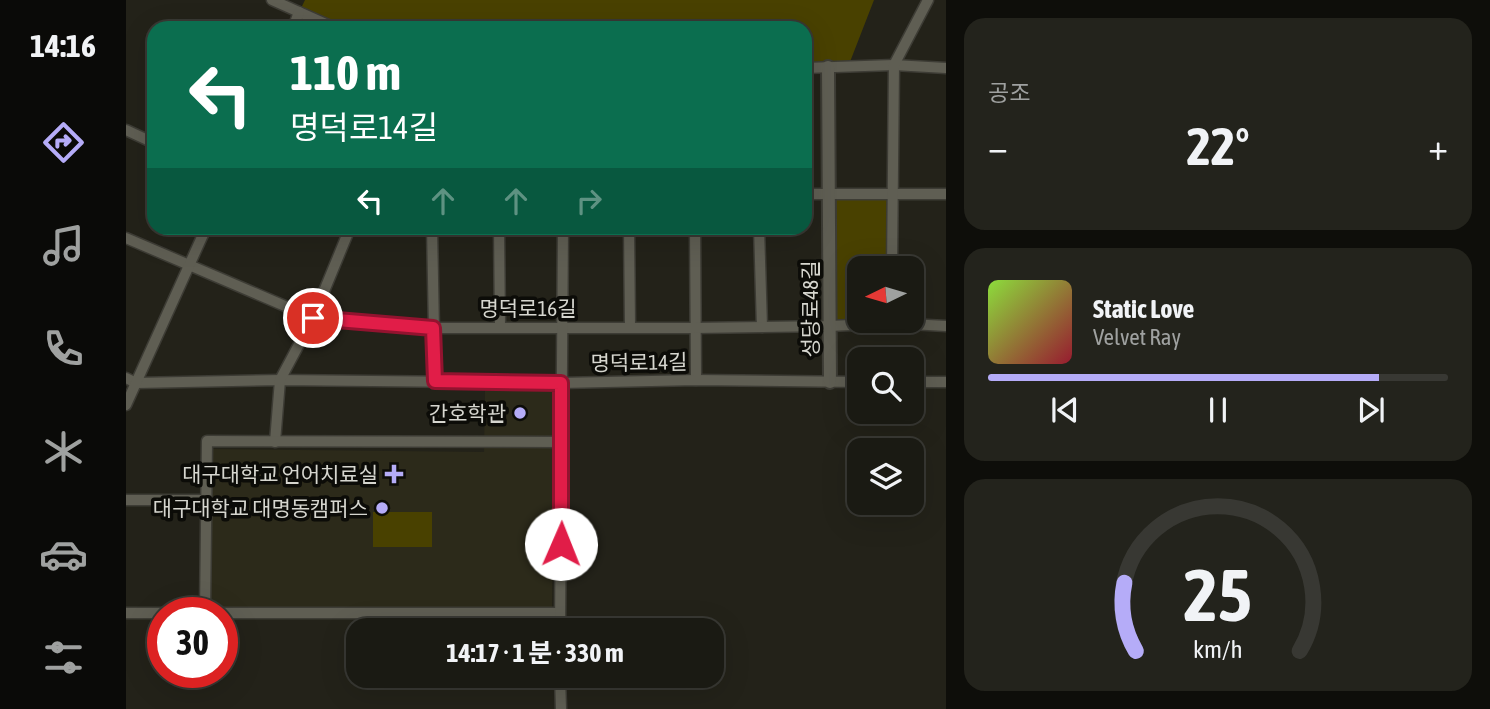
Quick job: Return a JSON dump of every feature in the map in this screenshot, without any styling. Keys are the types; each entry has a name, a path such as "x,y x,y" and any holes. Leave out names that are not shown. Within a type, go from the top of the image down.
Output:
{"street":[{"path":"272,0 319,21"},
{"path":"892,256 894,65 928,0"},
{"path":"296,21 299,12"},
{"path":"812,68 894,65 946,68"},
{"name":"성당로48길","path":"828,67 830,382"},
{"path":"126,130 147,140"},
{"path":"812,194 946,194"},
{"path":"126,405 131,380 203,235"},
{"path":"275,442 280,380 313,318 347,235"},
{"path":"432,235 435,381"},
{"path":"499,235 500,327"},
{"path":"559,618 563,235"},
{"path":"629,235 630,327"},
{"path":"695,235 696,380"},
{"path":"759,235 762,327"},
{"name":"명덕로16길","path":"126,238 313,318 433,328 694,328 847,325"},
{"name":"명덕로16길","path":"924,324 946,326"},
{"name":"명덕로14길","path":"131,380 847,382"},
{"path":"924,382 946,382"},
{"path":"205,597 206,441 561,442"},
{"path":"126,500 206,500"},
{"path":"126,613 147,613"},
{"path":"238,613 559,613"},
{"path":"561,688 561,709"}],"shaded area":[{"path":"305,0 874,0 848,67 812,68 812,21 319,21 299,12"},
{"path":"829,194 891,194 892,256 847,256 847,322 830,326"},
{"name":"대구대학교 대명동캠퍼스","path":"555,389 552,608 238,608 238,597 210,597 211,449 484,452 485,391"},
{"path":"373,512 432,512 432,547 373,547"}],"place":[{"name":"간호학관","path":"520,413"},
{"name":"대구대학교 언어치료실","path":"394,474"},
{"name":"대구대학교 대명동캠퍼스","path":"382,508"}],"route":[{"path":"313,318 433,328 435,381 561,383 561,544"}]}
